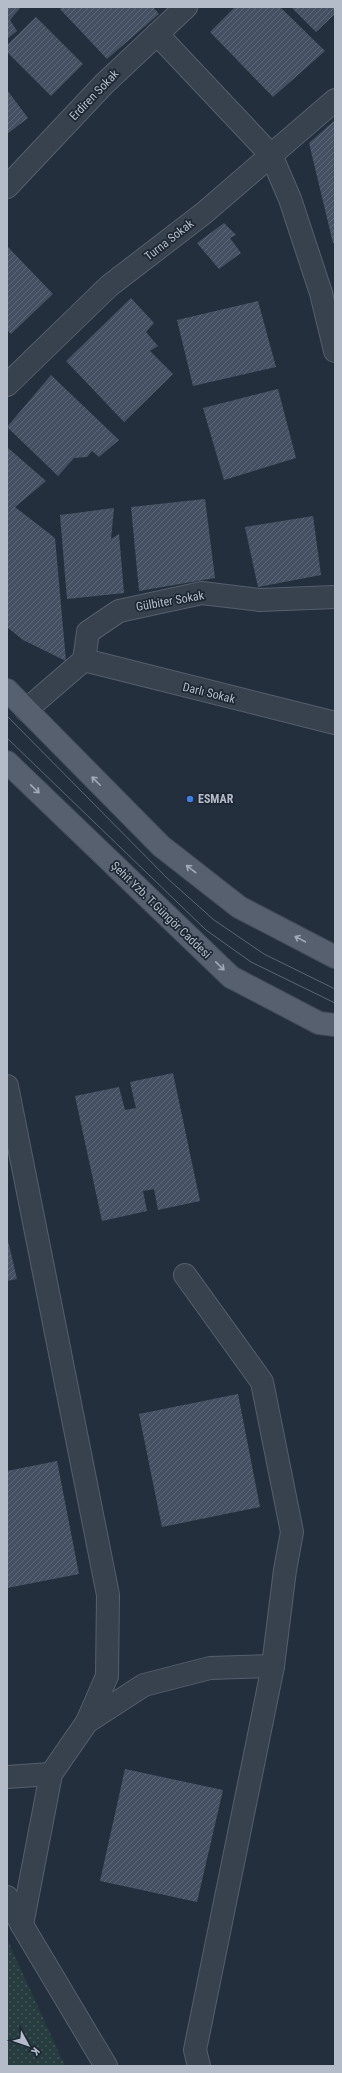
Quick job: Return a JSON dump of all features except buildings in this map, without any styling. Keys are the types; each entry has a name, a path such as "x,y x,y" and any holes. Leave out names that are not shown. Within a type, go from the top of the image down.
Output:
{"main road":[{"path":"7,690 162,846 239,906 335,957"},
{"name":"Şehit Yzb. T.Güngör Caddesi","path":"7,762 231,977 319,1023 335,1025"}],"street":[{"name":"Erdiren Sokak","path":"7,188 104,84 186,7"},
{"path":"156,34 271,155 290,199 321,293 335,351"},
{"name":"Turna Sokak","path":"7,385 109,286 204,213 335,100"},
{"name":"Gülbiter Sokak","path":"84,660 88,632 119,611 202,593 260,600 335,597"},
{"path":"26,710 84,660"},
{"name":"Darlı Sokak","path":"84,660 335,723"},
{"path":"7,1086 108,1595 107,1676 87,1722 51,1774 22,1925"},
{"path":"185,1275 262,1382 292,1532 285,1570 272,1666 195,2050 199,2066"},
{"path":"87,1722 144,1685 210,1668 272,1666"},
{"path":"7,1777 51,1774"},
{"path":"7,1896 22,1925 106,2066"}],"green space":[{"path":"7,1939 65,2066 7,2066"}],"tram line":[{"path":"7,716 168,879 214,920 264,954 335,989"},
{"path":"7,738 206,930 251,962 335,1003"}],"place":[{"name":"ESMAR","path":"190,799"}]}
